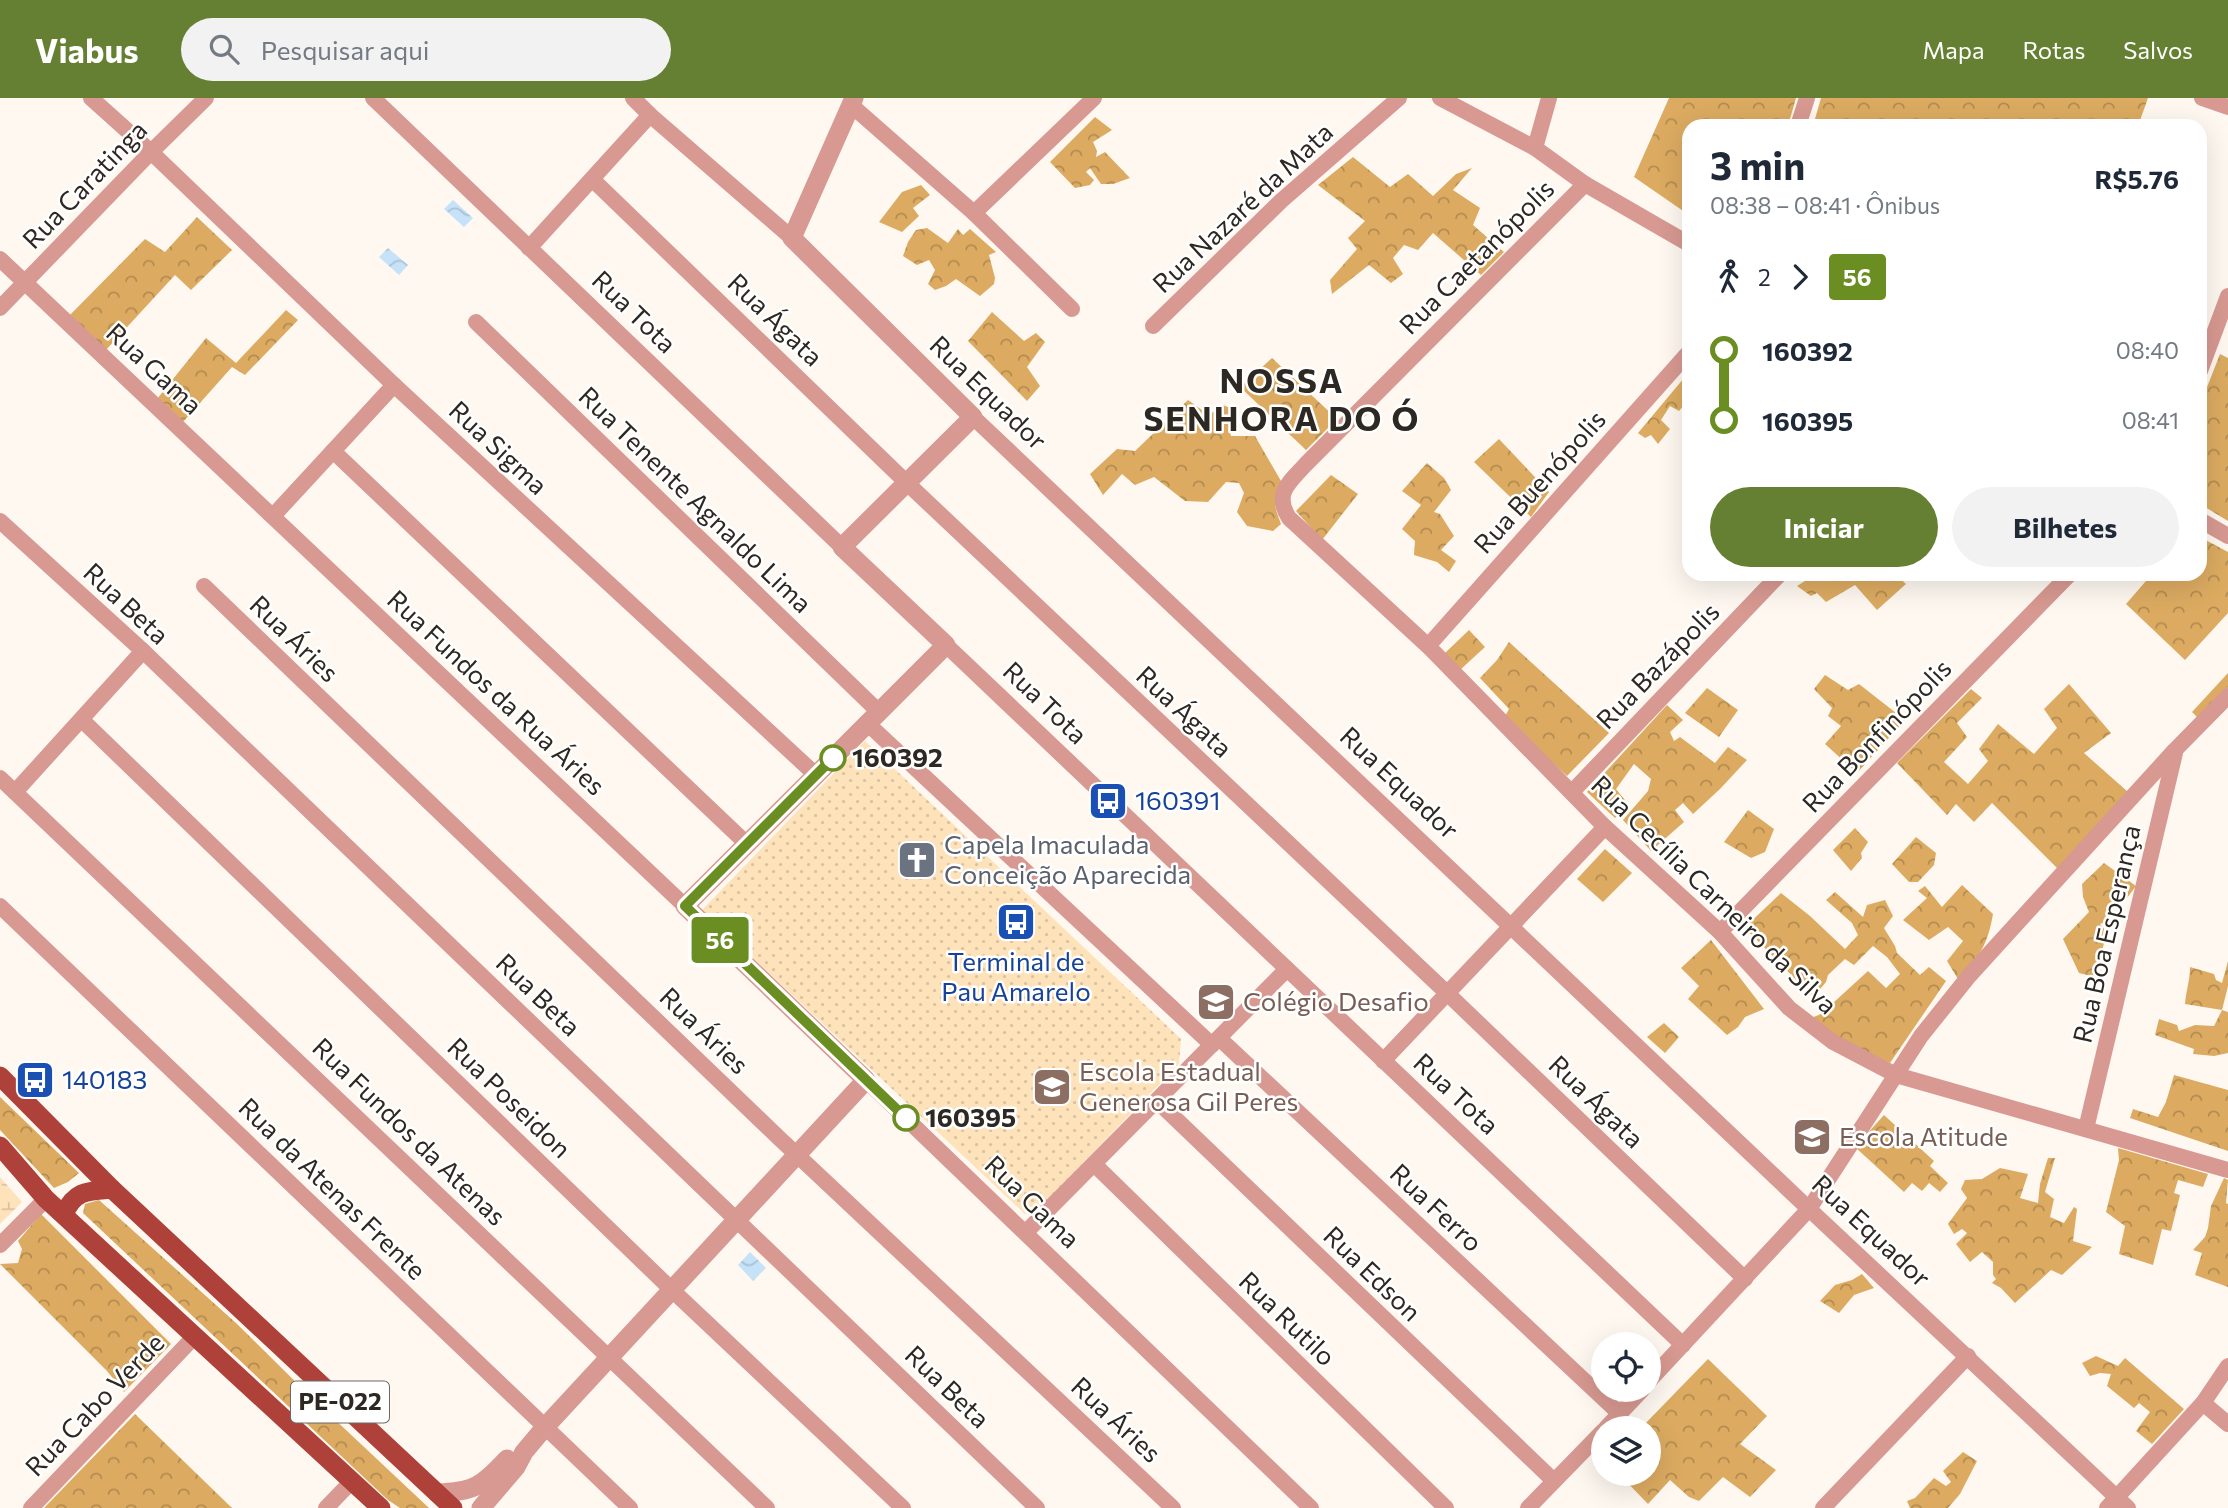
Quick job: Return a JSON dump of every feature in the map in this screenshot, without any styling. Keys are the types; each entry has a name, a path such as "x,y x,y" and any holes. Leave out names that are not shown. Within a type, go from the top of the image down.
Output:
{"main road":[{"name":"PE-022","path":"0,1076 112,1189 453,1508"},
{"name":"PE-022","path":"0,1146 46,1199 381,1508"},
{"path":"64,1214 77,1196 89,1191 112,1189"}],"street":[{"name":"Rua Sigma","path":"91,98 394,385 816,775"},
{"name":"Rua Caratinga","path":"0,308 206,98"},
{"name":"Rua Tota","path":"373,98 1683,1345"},
{"name":"Rua Equador","path":"633,98 650,116 792,238 973,417 1968,1356 2117,1505"},
{"path":"974,213 1094,98"},
{"name":"Rua Nazaré da Mata","path":"1153,326 1281,201 1399,98"},
{"path":"1440,98 1535,148 1585,184 1682,240"},
{"path":"1535,148 1549,98"},
{"path":"1800,119 1807,98"},
{"path":"2202,98 2228,107"},
{"path":"792,238 853,102 974,213 1072,309"},
{"path":"529,248 650,116"},
{"name":"Rua Ágata","path":"592,178 907,483 1745,1279"},
{"name":"Rua Caetanópolis","path":"1287,485 1585,184"},
{"name":"Rua Gama","path":"0,259 273,516"},
{"path":"2207,361 2220,343 2228,296"},
{"name":"Rua Tenente Agnaldo Lima","path":"476,322 873,718 1216,1041"},
{"name":"Rua Buenópolis","path":"1428,646 1682,360"},
{"path":"273,516 394,385"},
{"path":"842,547 973,417"},
{"path":"333,451 747,844"},
{"name":"Rua Cecília Carneiro da Silva","path":"1287,485 1282,494 1282,507 1289,518 1428,646 1605,827 1720,932 1789,1008 1833,1042 1896,1075 2228,1170"},
{"name":"Rua Fundos da Rua Áries","path":"273,516 685,906"},
{"name":"Rua Beta","path":"0,522 143,652 1037,1508"},
{"path":"2207,524 2228,536"},
{"name":"Rua Bazápolis","path":"1572,792 1773,581"},
{"name":"Rua Bonfinópolis","path":"1720,932 2063,581"},
{"name":"Rua Áries","path":"204,586 797,1154 1173,1508"},
{"path":"685,906 946,645"},
{"path":"15,792 143,652"},
{"path":"1661,1368 1810,1209 1921,1036 1969,976 2175,750 2228,696"},
{"name":"Rua Poseidon","path":"82,720 672,1290 903,1508"},
{"name":"Rua Boa Esperança","path":"2086,1129 2175,750"},
{"name":"Rua Fundos da Atenas","path":"0,778 767,1508"},
{"path":"1383,1061 1605,827"},
{"name":"Rua da Atenas Frente","path":"0,906 630,1508"},
{"name":"Rua Gama","path":"685,906 1311,1508"},
{"path":"1026,1233 1287,969"},
{"name":"Rua Ferro","path":"1216,1041 1620,1414"},
{"path":"481,1508 545,1427 866,1080"},
{"name":"Rua Edson","path":"1157,1101 1554,1481"},
{"name":"Rua Rutilo","path":"1094,1164 1446,1508"},
{"path":"0,1245 46,1199"},
{"name":"Rua Cabo Verde","path":"31,1508 195,1336"},
{"path":"1824,1508 1968,1356"},
{"path":"2117,1505 2203,1403 2228,1366"},
{"path":"1620,1414 1631,1402"},
{"path":"2203,1403 2228,1424"},
{"path":"1528,1508 1591,1444"},
{"path":"437,1493 460,1493 474,1488 508,1458 524,1452"},
{"path":"326,1508 352,1481"}],"green space":[{"path":"1669,98 1796,98 1790,119 1682,119 1682,210 1634,177"},
{"path":"1821,98 2148,98 2140,119 1815,119"},
{"path":"1095,117 1112,130 1093,142 1097,151 1096,157 1105,152 1130,178 1113,184 1101,184 1090,168 1086,172 1094,180 1090,185 1075,188 1050,162"},
{"path":"1353,157 1390,187 1408,174 1433,196 1456,174 1472,168 1453,190 1480,208 1473,225 1504,252 1481,275 1433,233 1418,250 1404,245 1393,258 1403,274 1391,283 1369,265 1332,294 1330,280 1357,249 1348,238 1365,221 1318,185"},
{"path":"921,185 930,195 913,208 919,216 902,232 879,222 902,192"},
{"path":"197,217 232,250 191,290 175,275 105,351 68,317 145,239 165,252"},
{"path":"927,228 948,243 958,229 963,235 970,229 996,252 989,255 994,284 980,296 956,279 935,290 928,284 935,270 929,260 917,265 903,256 916,230"},
{"path":"286,310 298,320 245,375 232,367 183,422 157,399 206,338 236,363"},
{"path":"992,312 1024,341 1036,333 1045,342 1027,367 1040,386 1027,401 968,341"},
{"path":"2220,354 2228,358 2228,521 2207,508 2207,387"},
{"path":"1272,358 1337,419 1306,450 1240,387"},
{"path":"1682,380 1682,407 1679,411 1670,406 1661,420 1670,429 1658,444 1651,435 1645,438 1638,433"},
{"path":"1188,400 1209,415 1223,405 1235,410 1229,427 1231,436 1255,436 1281,481 1275,502 1281,524 1273,531 1247,526 1237,512 1244,493 1239,483 1226,482 1208,502 1185,501 1154,477 1135,485 1122,474 1103,495 1090,474 1117,449 1135,451"},
{"path":"1499,439 1549,492 1531,517 1474,462"},
{"path":"1427,463 1444,478 1451,490 1434,512 1440,514 1454,536 1441,550 1456,561 1449,572 1437,562 1414,555 1415,541 1402,529 1421,505 1402,491"},
{"path":"1331,475 1358,494 1322,540 1296,511"},
{"path":"2207,541 2228,552 2228,613 2185,660 2126,604 2146,581 2207,581"},
{"path":"1805,581 1903,581 1906,584 1877,610 1855,585 1826,602 1817,593 1811,596 1797,586"},
{"path":"1469,630 1485,647 1460,670 1445,653"},
{"path":"1509,642 1609,733 1567,776 1504,718 1509,709 1480,678"},
{"path":"2228,673 2228,687 2198,718 2192,712"},
{"path":"1825,675 1848,690 1859,684 1905,720 1857,773 1825,744 1841,726 1828,716 1832,708 1814,689"},
{"path":"2069,684 2111,733 2084,753 2128,792 2059,870 1992,803 1974,822 1956,804 1947,815 1897,763 1971,689 1982,698 1957,723 1967,737 1944,762 1968,784 1988,761 1979,749 1998,724 2034,754 2057,728 2044,709"},
{"path":"1707,688 1738,710 1719,737 1685,713"},
{"path":"1667,705 1683,720 1670,732 1674,741 1680,737 1715,763 1728,747 1747,760 1693,814 1683,803 1675,810 1684,822 1651,851 1623,820 1648,791 1651,779 1634,764 1616,789 1628,804 1615,818 1587,792"},
{"path":"865,741 1181,1039 1179,1064 1035,1212 1025,1214 702,910"},
{"path":"1748,810 1774,829 1765,852 1751,858 1724,842"},
{"path":"1855,828 1868,842 1861,853 1862,858 1851,871 1833,850"},
{"path":"1916,837 1936,853 1934,865 1918,882 1909,882 1892,864"},
{"path":"1605,849 1632,873 1603,902 1577,879"},
{"path":"2104,863 2136,886 2127,898 2117,895 2110,920 2100,924 2107,932 2095,977 2079,973 2063,939 2089,912 2083,897 2082,884"},
{"path":"1962,885 1993,914 1982,950 1958,979 1947,961 1963,941 1948,927 1929,940 1903,920 1927,898 1918,891 1925,886 1942,907"},
{"path":"1835,892 1863,917 1867,905 1885,900 1893,916 1884,928 1897,953 1920,975 1929,967 1946,981 1890,1063 1851,1047 1811,1018 1821,1014 1868,971 1886,988 1900,974 1887,957 1873,946 1854,965 1845,959 1828,975 1815,999 1743,929 1781,893 1845,949 1858,935 1852,923 1826,900"},
{"path":"1711,940 1764,1009 1745,1017 1738,1027 1727,1035 1688,999 1699,986 1681,968"},
{"path":"2228,961 2228,986 2222,1010 2185,1004 2190,967 2214,974 2216,980 2222,983"},
{"path":"2222,1010 2228,1012 2228,1053 2214,1056 2193,1054 2194,1049 2155,1035 2159,1019 2177,1025 2179,1031 2195,1025 2214,1026"},
{"path":"1664,1023 1679,1037 1665,1053 1647,1037"},
{"path":"2174,1075 2228,1090 2228,1151 2130,1118 2133,1109 2158,1117 2166,1102"},
{"path":"0,1097 79,1173 54,1188 0,1130"},
{"path":"1884,1115 1934,1161 1930,1166 1948,1183 1940,1192 1929,1183 1922,1191 1912,1183 1904,1192 1855,1147"},
{"path":"2118,1148 2208,1174 2203,1187 2178,1180 2174,1193 2180,1195 2171,1231 2162,1229 2153,1265 2119,1254 2125,1226 2106,1212 2119,1160"},
{"path":"2048,1158 2055,1158 2045,1192 2054,1199 2050,1217 2064,1223 2074,1207 2077,1209 2073,1241 2092,1247 2062,1275 2051,1270 2015,1303 2001,1288 1992,1283 1996,1279 1993,1275 1993,1262 1982,1252 1970,1262 1956,1244 1967,1233 1962,1229 1954,1234 1948,1224 1967,1198 1961,1189 1965,1180 1982,1179 2000,1168 2028,1174 2020,1198 2038,1203 2040,1184"},
{"path":"0,1177 22,1202 0,1224"},
{"path":"2224,1178 2228,1180 2228,1287 2195,1275 2202,1253 2193,1250 2205,1237 2211,1206"},
{"path":"99,1200 236,1323 429,1508 400,1508 388,1500 83,1213 85,1204"},
{"path":"41,1214 171,1344 124,1392 107,1371 0,1264 18,1263 22,1249 18,1241"},
{"path":"1862,1274 1874,1288 1854,1295 1839,1313 1820,1301 1835,1285"},
{"path":"2096,1356 2118,1366 2125,1358 2184,1409 2152,1444 2136,1431 2150,1412 2139,1403 2134,1408 2107,1386 2111,1374 2090,1376 2082,1363"},
{"path":"1708,1359 1767,1416 1740,1444 1776,1470 1750,1497 1723,1477 1699,1501 1689,1497 1670,1480 1648,1504 1631,1486 1661,1486 1661,1416 1653,1416"},
{"path":"135,1414 232,1508 44,1508"},
{"path":"1963,1452 1977,1461 1960,1494 1948,1508 1910,1508 1907,1501 1915,1498 1934,1478 1946,1486 1951,1482 1943,1471"}],"water":[{"path":"453,200 473,218 464,227 444,209"},
{"path":"388,248 408,265 399,275 379,257"},
{"path":"750,1252 766,1268 753,1281 738,1265"}],"bus line":[{"name":"56","path":"833,758 685,906 906,1118"}],"place":[{"name":"160392","path":"833,758"},
{"name":"160391","path":"1108,801"},
{"name":"Capela Imaculada Conceição Aparecida","path":"917,860"},
{"name":"Terminal de Pau Amarelo","path":"1016,922"},
{"name":"Colégio Desafio","path":"1216,1002"},
{"name":"140183","path":"35,1080"},
{"name":"Escola Estadual Generosa Gil Peres","path":"1052,1087"},
{"name":"160395","path":"906,1118"},
{"name":"Escola Atitude","path":"1812,1137"}],"district":[{"name":"NOSSA SENHORA DO Ó","path":"1282,400"}]}
